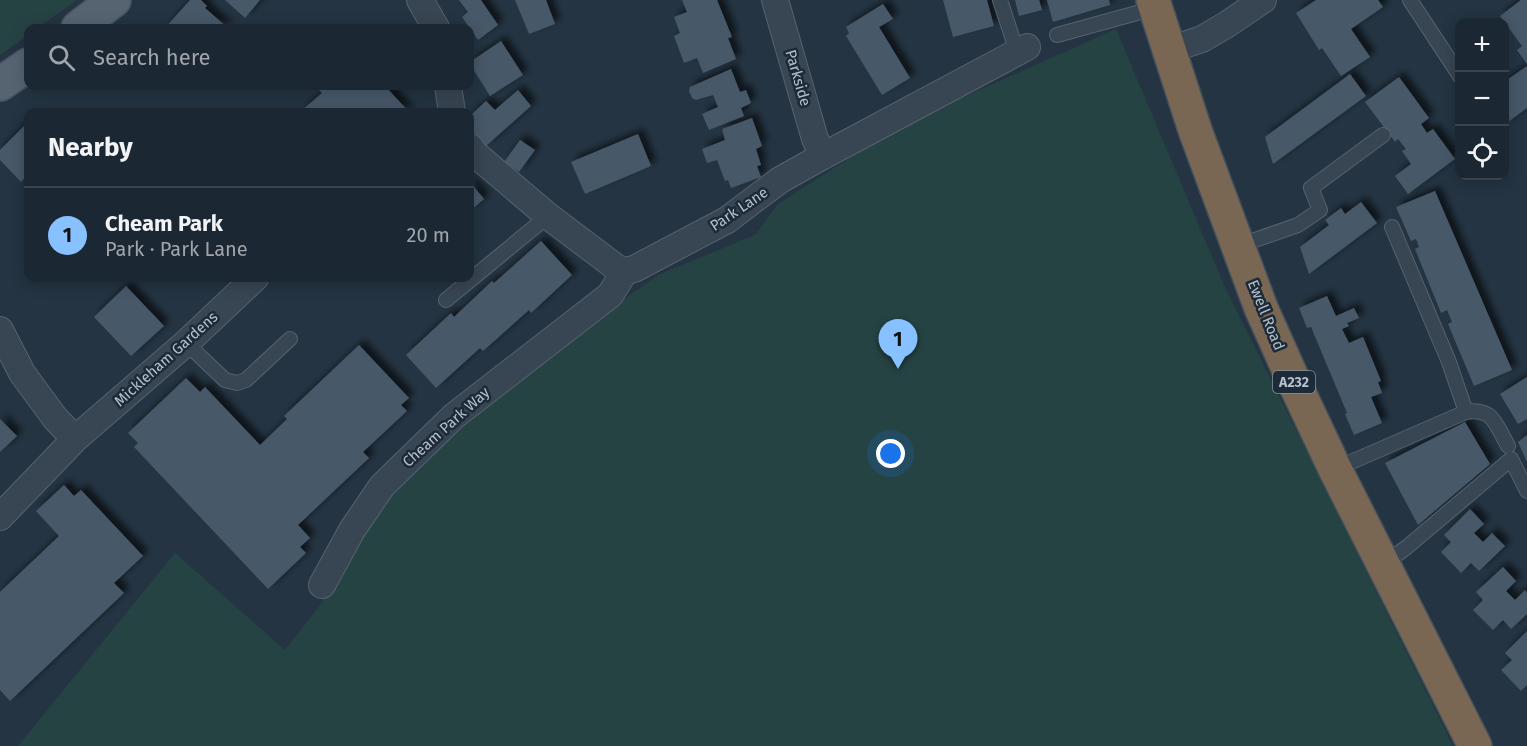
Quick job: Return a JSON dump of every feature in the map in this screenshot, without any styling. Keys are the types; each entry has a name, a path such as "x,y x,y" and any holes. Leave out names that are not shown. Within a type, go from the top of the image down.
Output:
{"highway":[{"name":"Ewell Road","path":"1154,4 1208,168 1261,308 1335,469 1475,746"}],"main road":[{"path":"83,24 114,0"},
{"path":"0,84 24,68"}],"street":[{"path":"420,0 434,24"},
{"name":"Parkside","path":"775,0 815,139 823,156"},
{"path":"1168,50 1202,39 1263,0"},
{"name":"Park Lane","path":"625,272 727,220 780,180 1022,49"},
{"path":"449,90 451,108"},
{"path":"474,153 548,216 625,272"},
{"name":"Cheam Park Way","path":"322,585 352,530 382,486 454,416 610,295 625,272"},
{"name":"Mickleham Gardens","path":"0,517 75,439 186,344 251,282"},
{"path":"0,330 22,373 55,418 75,439"}],"lane":[{"path":"1000,0 1022,49"},
{"path":"1410,0 1457,72"},
{"path":"1057,35 1154,4"},
{"path":"1238,246 1298,225 1320,210 1311,188 1383,135"},
{"path":"474,277 548,216"},
{"path":"1392,227 1449,362 1466,411"},
{"path":"446,300 468,282"},
{"path":"186,344 225,380 237,382 246,380 290,339"},
{"path":"1335,469 1466,411 1483,411 1491,416 1508,446"},
{"path":"1383,565 1511,459 1527,491"}],"green space":[{"path":"0,0 77,0 43,24 24,24 24,38 0,55"},
{"path":"1116,29 1224,285 1453,746 18,746 175,553 285,650 318,608 372,515 444,434 616,305 658,275 755,235 778,204 899,126"}],"building":[{"path":"190,0 201,0 207,6 205,8 223,24 169,24"},
{"path":"225,0 260,0 245,18"},
{"path":"459,0 481,0 498,25 478,40 474,34 474,24 467,24 462,17 468,12"},
{"path":"515,0 546,0 555,24 529,34"},
{"path":"682,0 717,0 732,37 728,38 736,59 703,73 697,58 684,63 674,36 680,33 674,17 687,12"},
{"path":"943,0 987,0 994,26 953,37"},
{"path":"1015,0 1039,0 1042,10 1019,16"},
{"path":"1047,0 1109,0 1110,5 1053,22"},
{"path":"1316,0 1378,0 1383,7 1351,29 1370,57 1341,76 1322,48 1319,50 1296,13"},
{"path":"1521,0 1527,0 1527,64 1517,50 1522,46 1509,28 1509,18 1500,16"},
{"path":"883,4 893,19 879,27 910,78 882,95 846,36 849,33 846,27"},
{"path":"501,41 523,75 490,96 474,70 474,59"},
{"path":"1527,66 1527,108 1509,121 1509,79"},
{"path":"731,69 740,92 746,90 751,103 741,108 744,116 709,130 702,114 718,107 713,95 696,100 692,98 690,87"},
{"path":"1350,74 1366,96 1273,164 1265,137"},
{"path":"1399,77 1429,118 1421,124 1427,133 1433,129 1455,159 1408,194 1395,176 1411,164 1402,151 1406,149 1398,139 1395,142 1365,102"},
{"path":"319,90 389,90 405,108 305,108 322,93"},
{"path":"518,90 531,106 486,146 474,133 474,112 486,101 495,110"},
{"path":"752,118 762,146 756,149 761,165 757,166 761,177 731,188 728,180 725,181 717,160 707,163 702,149 725,140 722,129"},
{"path":"24,126 24,179 21,182 0,160 0,150"},
{"path":"638,134 651,166 585,194 571,162"},
{"path":"520,140 535,150 519,172 504,162"},
{"path":"474,187 484,199 474,208"},
{"path":"1435,191 1512,370 1474,386 1448,324 1452,322 1447,310 1441,313 1415,249 1419,247 1416,239 1411,241 1396,207"},
{"path":"1361,202 1377,223 1309,274 1300,247 1329,225 1325,220 1341,208 1345,214"},
{"path":"541,241 572,275 531,313 529,310 483,351 480,348 436,388 406,355 451,313 454,317 492,281 494,283"},
{"path":"126,286 164,326 131,356 94,317"},
{"path":"1327,296 1336,316 1354,308 1359,318 1347,323 1349,326 1342,329 1349,343 1363,337 1381,381 1378,382 1382,393 1371,397 1382,423 1354,435 1311,327 1307,328 1299,308"},
{"path":"359,345 409,398 401,405 407,411 363,452 369,458 298,525 310,538 300,547 306,553 268,589 134,447 138,443 128,433 186,378 200,392 205,387 260,445 287,419 284,416"},
{"path":"1527,377 1527,419 1518,424 1500,394"},
{"path":"0,419 17,436 0,452"},
{"path":"1465,422 1490,464 1418,525 1385,463"},
{"path":"1527,435 1527,462 1518,442"},
{"path":"64,485 74,496 81,490 143,556 114,583 124,593 10,701 0,690 0,592 59,536 36,511"},
{"path":"1470,509 1484,524 1474,533 1483,542 1492,533 1505,546 1479,571 1471,563 1461,573 1441,552 1451,542 1444,535"},
{"path":"1503,567 1516,581 1506,591 1515,600 1525,590 1527,593 1527,614 1511,629 1503,620 1493,630 1473,610 1483,600 1476,592"},
{"path":"1527,631 1527,685 1521,691 1501,670 1512,660 1505,653"}],"place":[{"name":"Cheam Park","path":"898,369"}]}
